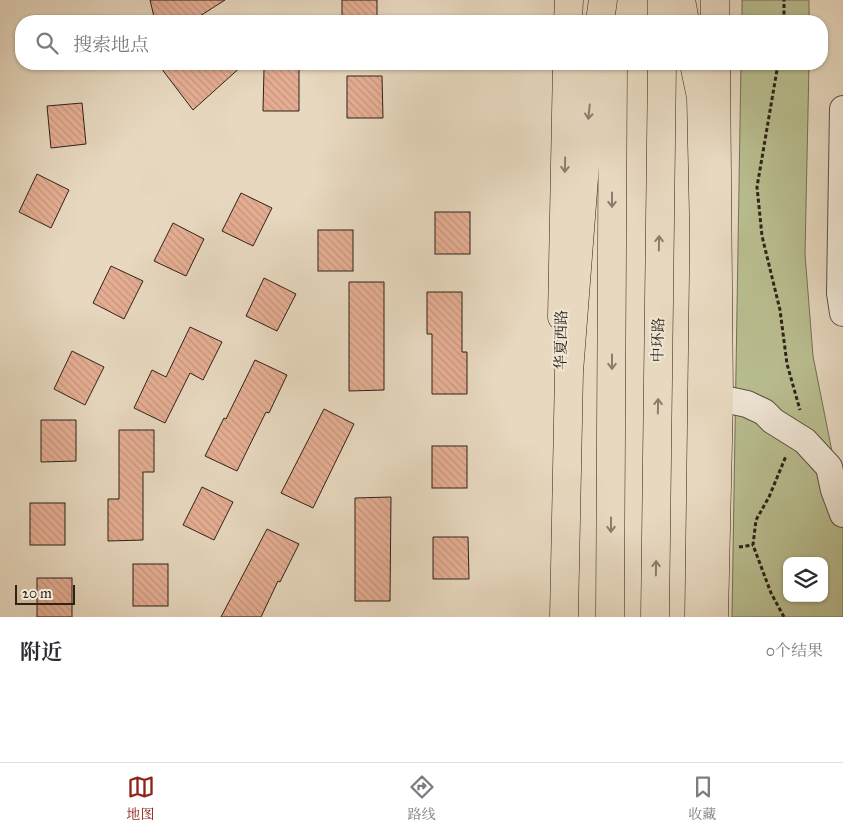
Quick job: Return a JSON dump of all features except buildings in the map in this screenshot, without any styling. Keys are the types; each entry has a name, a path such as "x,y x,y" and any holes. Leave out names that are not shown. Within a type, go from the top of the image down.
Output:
{"main road":[{"path":"568,15 569,0"},
{"path":"601,15 603,0"},
{"path":"613,0 613,15"},
{"path":"662,0 662,15"},
{"path":"681,0 684,15"},
{"path":"715,0 716,15"},
{"name":"华夏西路","path":"558,617 567,70"},
{"path":"564,617 569,372 588,114 594,70"},
{"path":"610,617 613,70"},
{"name":"中环路","path":"655,617 662,70"},
{"path":"695,70 701,97 704,236 699,617"},
{"path":"714,617 719,398 716,70"}],"lane":[{"path":"843,109 840,293 843,313"},
{"path":"719,398 747,404 764,412 805,441 829,467 834,490 843,514"}],"path":[{"path":"784,0 784,15"},
{"path":"777,70 757,187 762,236 780,310 787,364 803,425 780,467 769,497 756,520 753,545 767,585 784,617"}],"green space":[{"path":"742,0 809,0 809,15 742,15"},
{"path":"741,70 809,70 805,254 813,356 843,507 843,617 732,617"}]}
